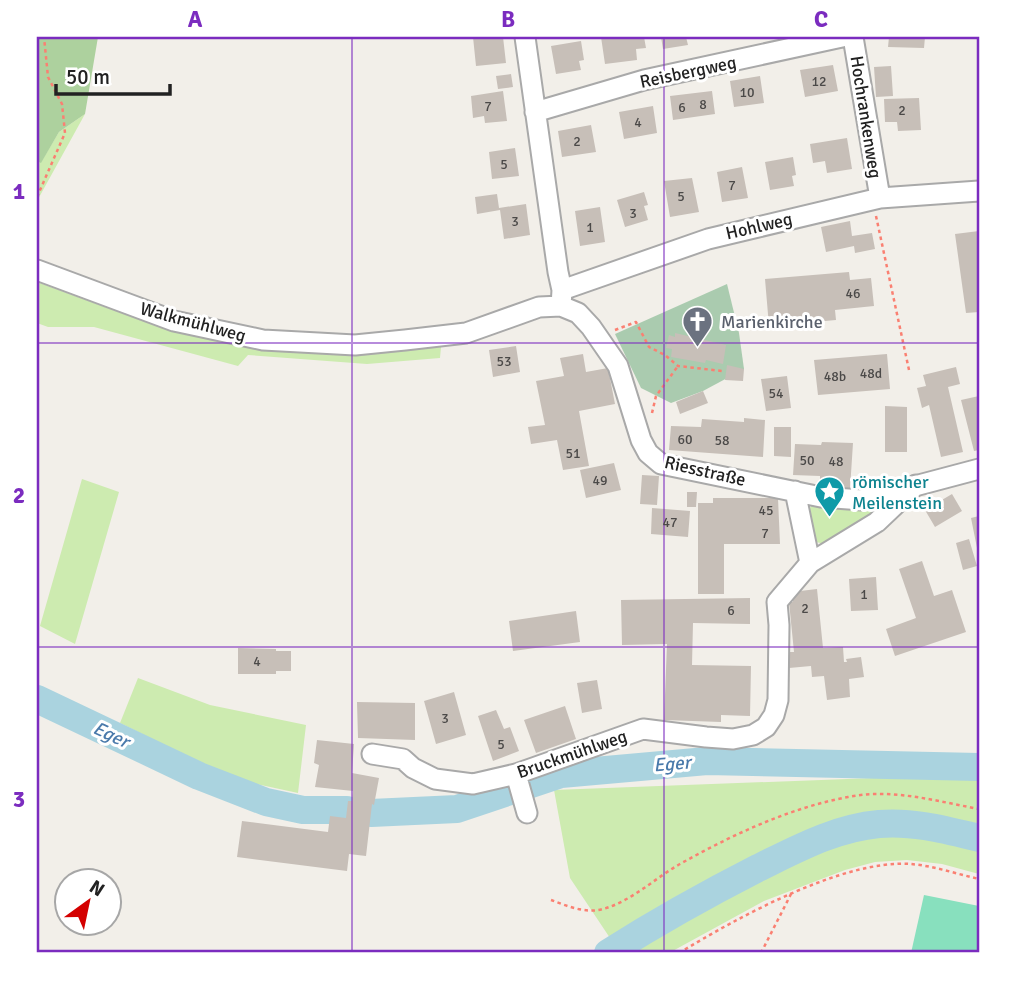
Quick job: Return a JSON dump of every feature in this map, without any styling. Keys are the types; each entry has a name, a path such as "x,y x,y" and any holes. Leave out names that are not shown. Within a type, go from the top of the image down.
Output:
{"street":[{"path":"525,37 562,298"},
{"name":"Reisbergweg","path":"535,111 644,80 842,37"},
{"name":"Hochrankenweg","path":"853,37 880,198"},
{"name":"Hohlweg","path":"562,298 708,239 880,198 979,191"},
{"name":"Walkmühlweg","path":"37,270 174,321 263,340 355,345 466,333 562,298"},
{"name":"Riesstraße","path":"562,298 599,337 618,366 640,437 648,453 661,464 821,497 863,500 979,469"},
{"name":"Bruckmühlweg","path":"372,754 402,759 435,779 473,784 516,774 643,729 733,739 753,735 766,727 774,715 778,700 777,602 810,563 877,522 916,485"},
{"path":"795,491 810,563"},
{"path":"516,774 527,813"}],"path":[{"path":"37,197 65,133 62,104 48,77 44,37"},
{"path":"880,198 873,206 909,370"},
{"path":"599,337 636,322 649,347 678,366 722,371"},
{"path":"640,437 650,435 653,400 678,366"},
{"path":"551,900 572,908 599,911 620,903 680,864 753,827 849,796 872,794 914,797 979,809"},
{"path":"679,953 714,932 791,894 862,869 911,864 979,879"},
{"path":"761,953 791,894"}],"green space":[{"path":"37,37 98,37 85,114 59,132 41,163 37,161"},
{"path":"85,114 37,201 37,161 41,162 59,132"},
{"path":"37,282 151,324 247,347 355,354 441,347 440,358 367,364 248,355 238,366 94,327 48,327 37,323"},
{"path":"727,284 739,333 744,369 703,391 671,403 641,388 615,334"},
{"path":"82,479 119,492 75,644 40,626"},
{"path":"829,503 879,504 881,509 829,545 816,542 808,515 811,506"},
{"path":"138,678 210,705 306,725 298,793 233,779 120,723"},
{"path":"979,774 979,874 942,864 907,860 875,862 845,870 764,901 669,953 620,953 570,878 554,790"},
{"path":"924,895 979,906 979,953 911,953"}],"building":[{"path":"473,37 503,37 506,63 476,66"},
{"path":"601,37 644,37 646,48 636,49 637,60 605,64"},
{"path":"661,37 686,37 688,45 663,49"},
{"path":"889,37 925,37 924,48 888,47"},
{"path":"581,41 584,60 579,61 581,70 556,74 551,46"},
{"path":"833,65 838,91 805,97 800,70"},
{"path":"891,66 893,96 876,97 874,67"},
{"path":"511,74 513,87 498,89 496,76"},
{"path":"760,76 764,103 734,107 730,81"},
{"path":"503,91 507,121 485,123 484,116 473,118 471,96"},
{"path":"712,91 715,114 673,120 670,96"},
{"path":"919,98 921,130 898,131 897,122 885,122 884,99"},
{"path":"653,106 657,133 624,139 619,112"},
{"path":"591,125 596,152 562,157 558,131"},
{"path":"847,138 852,169 827,173 825,161 813,163 810,144"},
{"path":"515,148 519,176 492,179 489,152"},
{"path":"793,157 796,175 792,176 794,186 770,190 765,162"},
{"path":"742,167 748,198 722,202 717,172"},
{"path":"692,178 699,212 670,217 664,181"},
{"path":"644,192 648,205 644,206 648,220 625,227 617,200"},
{"path":"497,194 499,208 526,204 530,235 504,239 500,210 477,214 475,197"},
{"path":"600,207 605,242 580,246 575,211"},
{"path":"850,221 852,236 872,233 875,249 855,253 854,246 826,252 821,227"},
{"path":"979,231 979,312 966,313 955,234"},
{"path":"849,272 850,280 871,278 874,306 835,310 836,320 769,326 765,279"},
{"name":"Marienkirche","path":"675,333 726,345 723,364 671,357 672,349 666,348 669,335 675,337"},
{"path":"516,346 520,372 493,377 489,350"},
{"path":"583,354 586,372 608,368 615,404 579,411 589,466 563,470 557,440 531,444 528,427 545,425 536,381 564,376 560,358"},
{"path":"887,354 890,389 818,395 814,360"},
{"path":"727,365 744,369 743,381 725,380"},
{"path":"956,367 960,384 948,387 963,452 941,457 929,405 922,408 917,388 926,386 923,375"},
{"path":"787,376 791,408 766,411 761,379"},
{"path":"703,391 708,403 680,414 676,402"},
{"path":"979,396 979,450 974,451 961,400"},
{"path":"885,406 907,407 907,452 885,452"},
{"path":"744,418 765,420 763,457 669,450 671,426 701,427 702,419 744,422"},
{"path":"774,427 791,427 791,457 774,456"},
{"path":"822,442 853,443 850,489 820,488 820,476 793,475 795,444 821,445"},
{"path":"614,463 621,490 586,498 580,470"},
{"path":"642,475 659,476 657,505 640,504"},
{"path":"687,492 697,492 696,507 687,507"},
{"path":"952,494 962,511 935,527 925,510"},
{"path":"713,498 778,498 780,544 724,544 724,594 698,594 698,503 713,503"},
{"path":"652,508 690,511 688,537 651,534"},
{"path":"979,516 979,553 978,553 971,518"},
{"path":"969,539 977,566 963,570 956,543"},
{"path":"922,561 934,596 952,590 966,632 895,656 886,629 916,618 899,569"},
{"path":"876,577 878,610 851,611 849,579"},
{"path":"817,589 823,648 843,647 844,662 847,662 846,659 861,657 864,677 849,679 850,697 827,700 824,676 812,677 811,666 789,668 787,652 794,652 789,602 793,602 792,592"},
{"path":"750,598 750,624 693,623 692,665 751,666 750,716 721,715 721,722 664,720 667,644 622,645 621,600"},
{"path":"576,611 580,642 513,651 509,621"},
{"path":"238,648 291,651 291,671 276,671 276,674 238,674"},
{"path":"597,680 602,709 582,713 577,683"},
{"path":"454,692 466,735 436,744 424,701"},
{"path":"357,702 415,703 415,740 358,738"},
{"path":"565,706 576,739 536,753 524,720"},
{"path":"496,710 504,729 510,727 519,751 493,761 478,716"},
{"path":"317,740 354,744 352,773 379,778 374,805 372,804 366,856 349,854 347,871 237,857 242,821 328,832 330,816 346,818 348,801 352,801 353,791 315,787 319,765 314,763"}],"waterway":[{"name":"Eger","path":"37,699 199,776 266,802 303,810 347,810"},
{"name":"Eger","path":"371,813 457,809 561,774 707,761 979,767"},
{"name":"Eger","path":"608,953 758,868 817,840 847,830 879,824 904,824 979,838"}],"place":[{"name":"Marienkirche","path":"698,349"},
{"name":"römischer Meilenstein","path":"829,519"}]}
